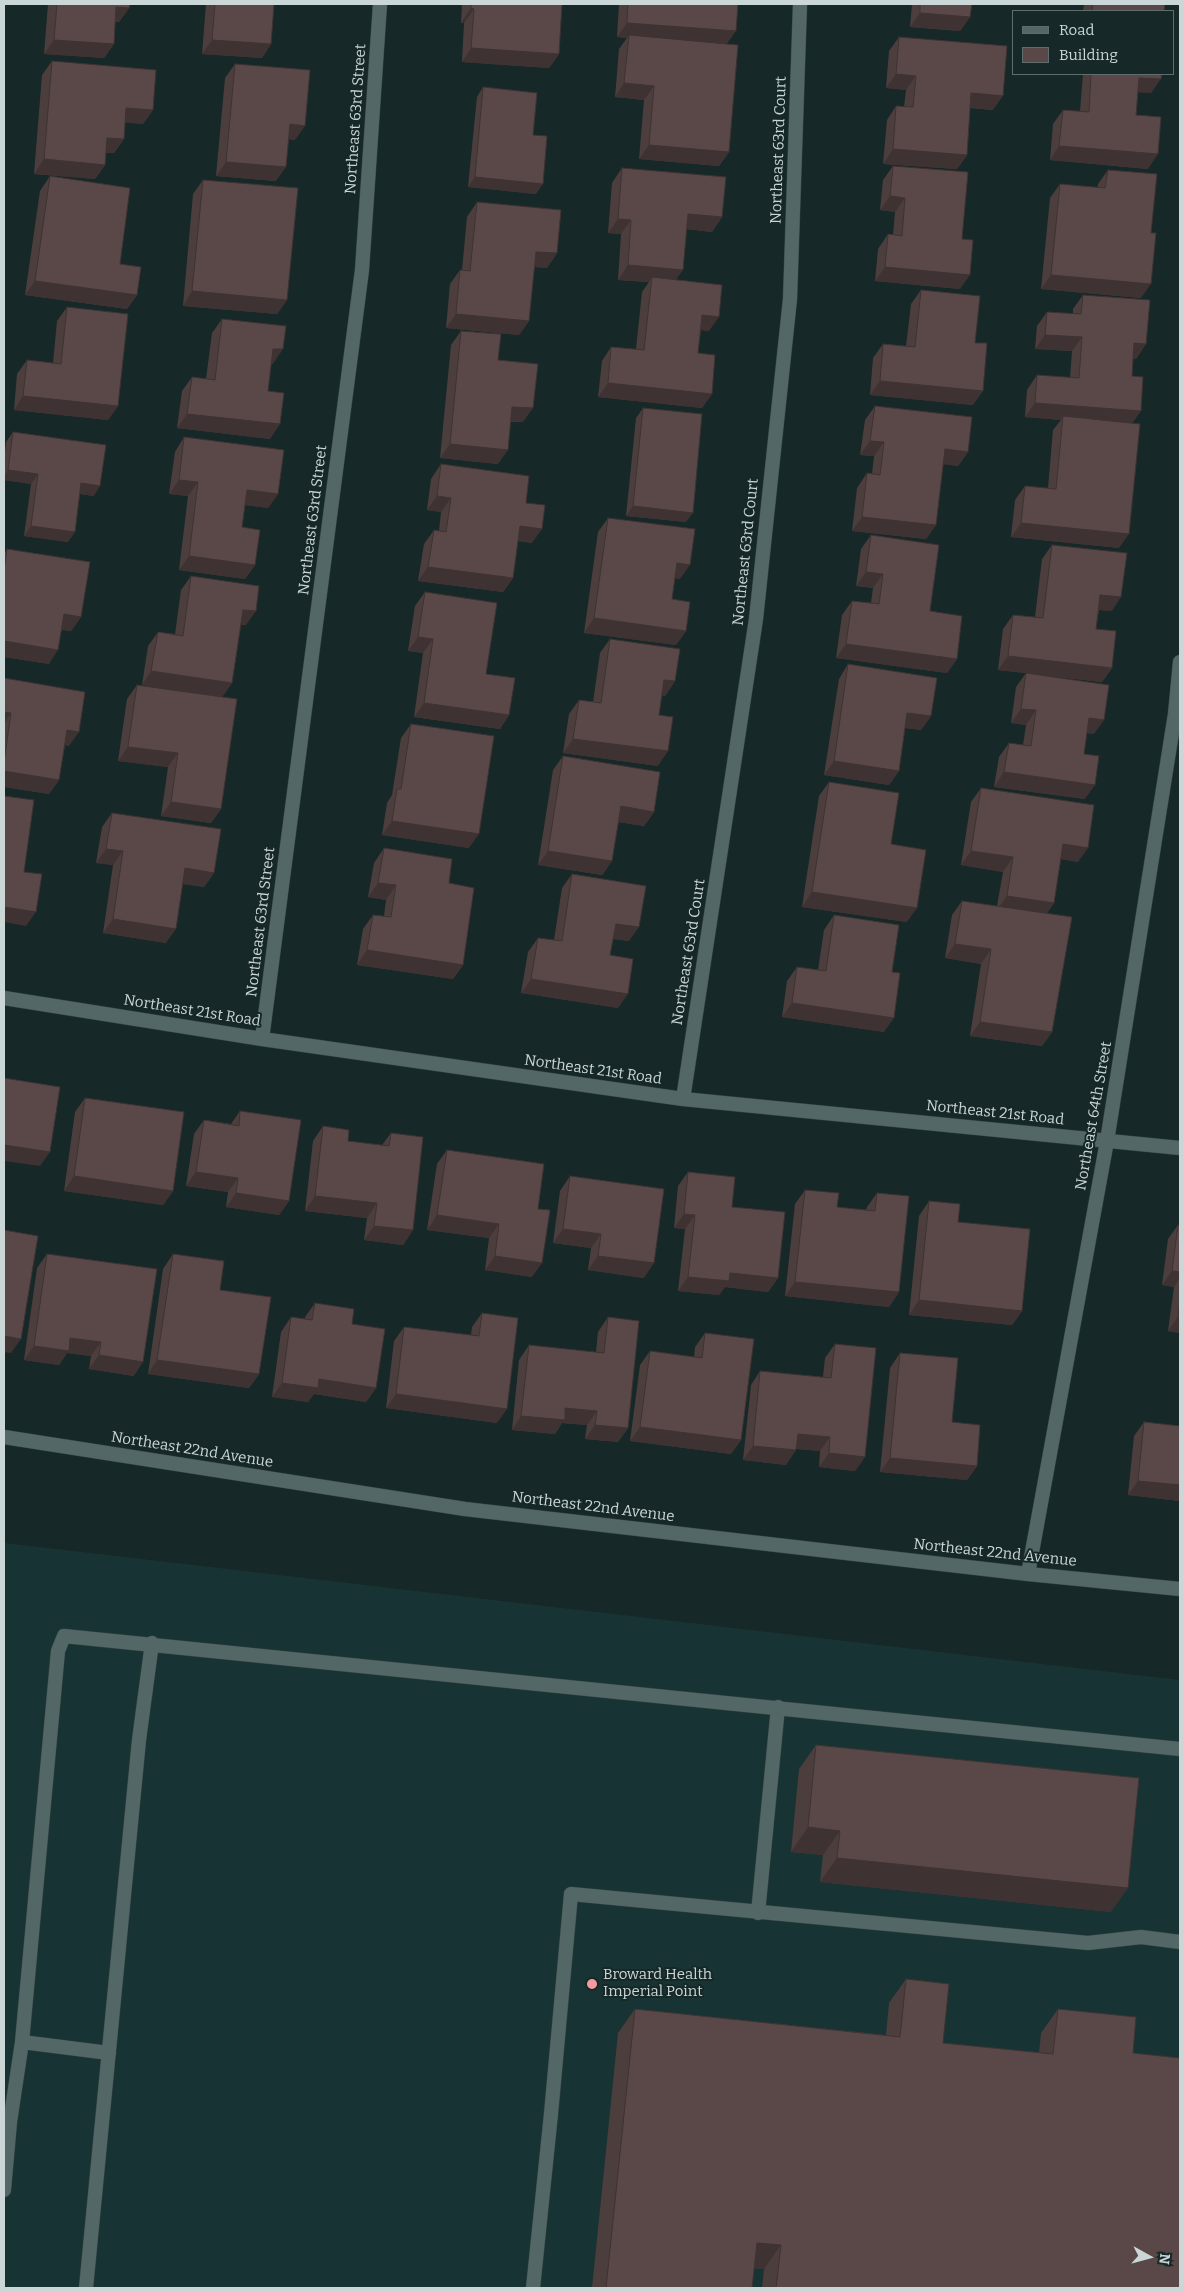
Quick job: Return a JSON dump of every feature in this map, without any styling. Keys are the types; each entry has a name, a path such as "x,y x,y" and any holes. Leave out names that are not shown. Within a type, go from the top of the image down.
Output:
{"street":[{"name":"Northeast 63rd Street","path":"262,1039 362,270 380,4"},
{"name":"Northeast 63rd Court","path":"683,1099 756,619 788,318 800,4"},
{"name":"Northeast 64th Street","path":"1028,1574 1107,1141 1178,714 1180,662"},
{"name":"Northeast 21st Road","path":"4,998 262,1039 683,1099 1180,1148"},
{"name":"Northeast 22nd Avenue","path":"4,1437 465,1508 1028,1574 1180,1589"},
{"path":"4,2190 10,2122 22,2042 58,1651 64,1636 152,1643 1180,1749"},
{"path":"86,2288 139,1740 152,1643"},
{"path":"758,1913 778,1707"},
{"path":"533,2288 571,1894 1088,1943 1141,1937 1180,1942"},
{"path":"22,2042 109,2053"}],"shaded area":[{"name":"Broward Health Imperial Point","path":"5,1543 1180,1680 1180,2288 4,2288"}],"building":[{"path":"57,4 130,4 129,8 116,7 114,44 54,40"},
{"path":"215,4 274,4 271,44 212,40"},
{"path":"471,4 562,4 559,54 471,48 474,9 471,8"},
{"path":"628,4 738,4 736,31 627,23"},
{"path":"920,4 972,4 970,17 920,13"},
{"path":"1093,4 1165,4 1164,10 1092,10"},
{"path":"629,35 738,45 729,152 649,145 654,86 624,83"},
{"path":"899,37 1007,46 1003,96 971,93 967,155 893,149 896,106 913,107 916,76 896,74"},
{"path":"52,61 156,70 153,110 126,108 124,139 107,138 105,165 44,159"},
{"path":"235,64 310,70 305,126 290,124 286,167 226,162"},
{"path":"1091,75 1162,75 1161,79 1139,78 1136,115 1161,117 1158,154 1059,146 1063,110 1089,112"},
{"path":"483,87 537,93 533,135 547,136 543,184 475,177"},
{"path":"893,166 968,172 962,239 973,240 970,275 885,267 888,234 902,236 905,198 890,196"},
{"path":"622,168 726,177 722,217 688,214 683,270 628,265 631,220 618,219"},
{"path":"1108,170 1157,174 1151,233 1156,233 1151,284 1051,275 1060,184 1105,188"},
{"path":"50,176 130,188 120,264 141,267 137,295 35,281"},
{"path":"203,180 298,188 287,300 192,291"},
{"path":"477,202 561,210 557,253 536,252 529,321 456,314 460,270 470,271"},
{"path":"652,277 722,285 719,317 702,315 698,353 715,355 712,394 608,383 611,347 644,350"},
{"path":"921,290 980,296 975,343 987,343 983,391 880,381 883,344 915,347"},
{"path":"1083,295 1150,300 1146,344 1134,343 1132,376 1143,377 1141,411 1035,403 1037,375 1079,378 1082,337 1045,335 1047,312 1081,314"},
{"path":"67,307 128,314 118,406 23,396 27,360 61,364"},
{"path":"222,319 286,326 283,349 273,349 268,391 284,393 280,424 187,414 192,377 215,380"},
{"path":"461,331 501,334 498,360 538,364 533,408 512,407 508,450 450,444"},
{"path":"875,406 972,417 968,452 945,449 936,525 862,517 867,473 880,475 884,442 870,441"},
{"path":"643,408 702,414 693,513 633,506"},
{"path":"1063,416 1140,424 1129,534 1021,523 1025,486 1056,489"},
{"path":"13,432 106,445 100,486 81,483 75,532 31,526 38,474 8,470"},
{"path":"184,437 284,450 278,494 247,490 242,527 260,530 255,565 189,556 198,482 179,480"},
{"path":"441,464 529,476 526,503 545,505 542,529 520,526 513,578 428,567 434,530 446,532 451,498 437,496"},
{"path":"608,518 695,529 690,565 677,563 672,599 690,602 686,631 594,618"},
{"path":"871,535 939,545 930,611 962,616 957,659 846,644 852,601 879,604 883,574 866,572"},
{"path":"1052,545 1127,553 1121,597 1100,595 1096,629 1116,631 1112,668 1008,656 1013,615 1043,618"},
{"path":"7,549 90,562 81,617 64,614 58,650 4,641 4,571"},
{"path":"191,576 259,586 256,611 243,610 232,683 151,671 158,632 183,636"},
{"path":"425,592 497,603 486,674 515,678 509,715 424,703 433,639 418,637"},
{"path":"610,639 680,649 675,681 664,680 659,715 673,717 668,751 573,739 579,700 601,703"},
{"path":"848,664 937,678 931,716 907,713 899,771 834,761"},
{"path":"1026,673 1109,685 1104,720 1089,718 1084,754 1099,756 1095,785 1004,772 1009,743 1031,746 1036,710 1021,709"},
{"path":"4,678 85,692 79,732 67,730 59,780 4,771 11,713 4,712"},
{"path":"137,685 237,699 221,809 171,802 178,753 128,747"},
{"path":"411,724 494,736 479,834 392,821 397,789 401,789"},
{"path":"563,756 660,772 654,812 621,806 612,861 548,851"},
{"path":"829,782 899,793 891,844 926,850 917,908 812,892"},
{"path":"981,788 1094,805 1088,848 1063,844 1054,903 1007,896 1013,857 971,851"},
{"path":"4,796 34,800 24,872 42,874 36,912 4,907"},
{"path":"112,813 221,829 214,873 185,868 176,929 113,919 123,851 106,849"},
{"path":"384,848 452,859 449,883 474,888 463,965 367,950 373,915 391,917 396,885 378,883"},
{"path":"572,874 646,886 639,927 616,924 610,955 633,959 628,994 531,979 538,938 562,941"},
{"path":"962,901 1072,917 1052,1032 980,1022 991,949 955,944"},
{"path":"834,915 899,925 892,972 900,973 894,1018 792,1003 797,967 826,971"},
{"path":"4,1078 60,1087 50,1152 4,1145"},
{"path":"85,1098 184,1112 173,1191 74,1176"},
{"path":"240,1111 301,1120 289,1201 236,1193 238,1178 196,1172 204,1120 239,1126"},
{"path":"323,1126 349,1130 348,1141 389,1146 391,1133 423,1137 413,1230 374,1226 377,1203 315,1196"},
{"path":"447,1150 544,1164 538,1209 550,1210 542,1263 495,1256 499,1224 437,1215"},
{"path":"688,1172 735,1177 732,1207 785,1212 778,1278 730,1273 729,1281 688,1277 695,1215 684,1214"},
{"path":"570,1176 664,1189 654,1263 598,1256 601,1234 563,1229"},
{"path":"805,1190 839,1193 837,1207 875,1211 877,1193 909,1196 899,1292 795,1282"},
{"path":"929,1201 960,1204 958,1222 1030,1229 1022,1311 919,1300"},
{"path":"1178,1225 1180,1226 1180,1272 1172,1271"},
{"path":"4,1230 38,1236 21,1339 4,1336"},
{"path":"47,1254 157,1269 143,1362 99,1355 101,1342 70,1338 69,1351 34,1346"},
{"path":"173,1254 224,1261 220,1290 271,1297 259,1374 157,1360"},
{"path":"1180,1300 1180,1317 1178,1317"},
{"path":"315,1303 354,1309 352,1324 385,1329 376,1388 319,1379 318,1388 282,1383 291,1317 312,1320"},
{"path":"482,1313 518,1318 507,1409 396,1394 404,1327 479,1336"},
{"path":"608,1317 639,1321 628,1428 595,1425 597,1411 565,1408 565,1420 521,1416 529,1345 604,1353"},
{"path":"705,1333 754,1339 741,1440 640,1427 650,1351 702,1358"},
{"path":"835,1344 876,1348 865,1457 829,1453 830,1437 798,1434 796,1450 753,1446 760,1371 831,1378"},
{"path":"900,1353 958,1358 952,1422 980,1425 977,1466 890,1458"},
{"path":"1144,1422 1180,1426 1180,1485 1138,1481"},
{"path":"816,1745 1139,1778 1128,1888 837,1858 840,1831 808,1827"},
{"path":"906,1979 949,1984 943,2043 1053,2054 1058,2009 1136,2017 1133,2053 1180,2058 1180,2288 776,2288 781,2245 757,2243 752,2288 606,2288 635,2009 900,2037"}],"place":[{"name":"Broward Health Imperial Point","path":"592,1984"}]}
